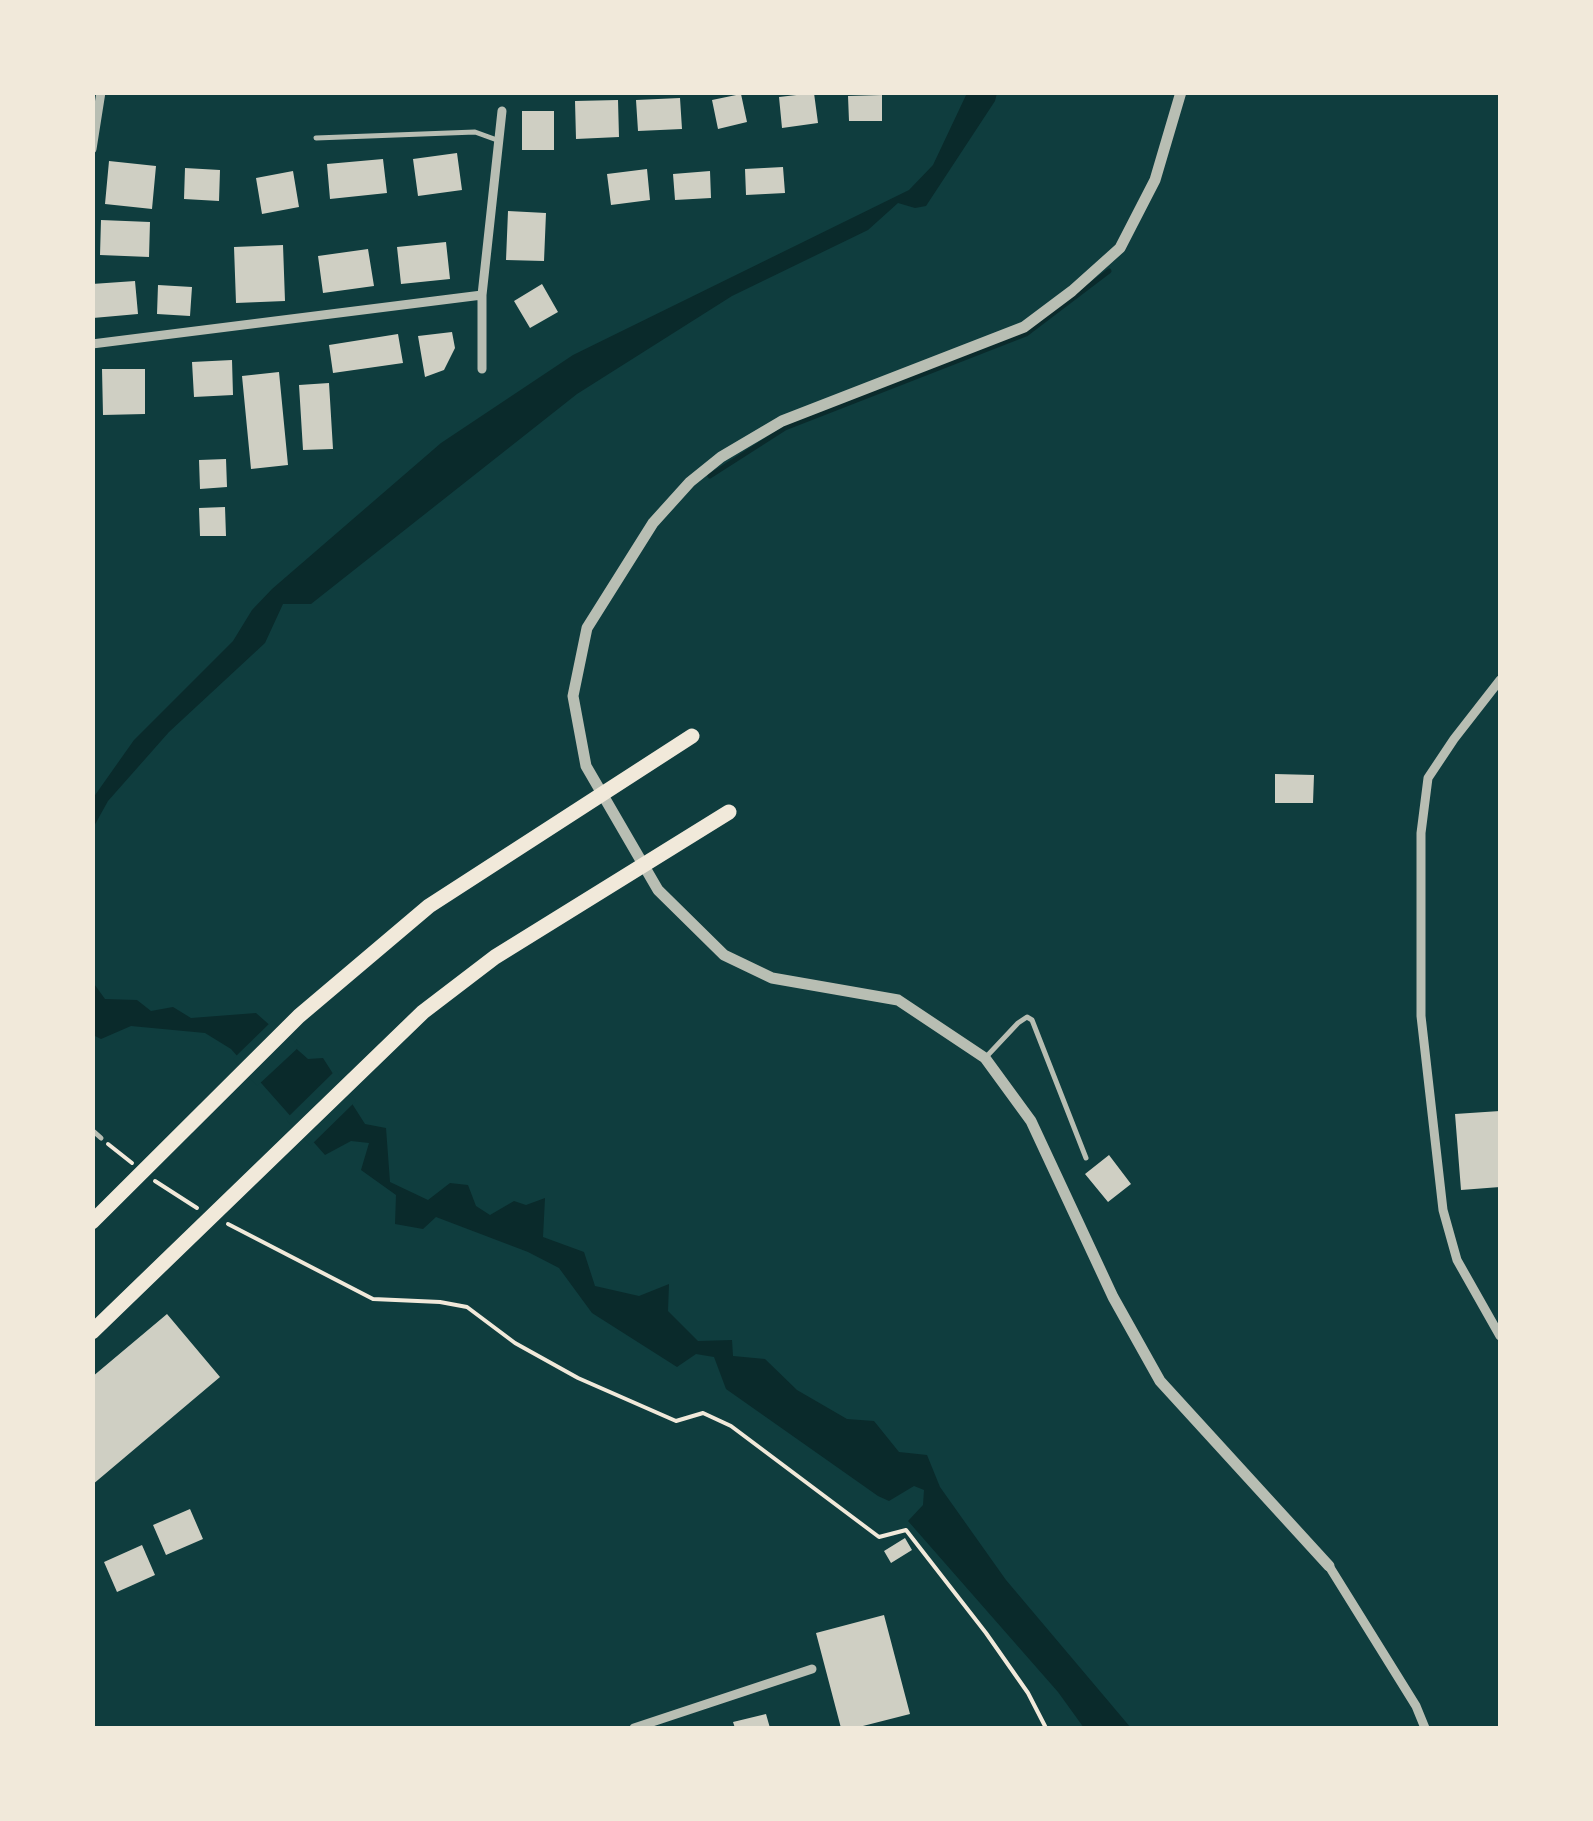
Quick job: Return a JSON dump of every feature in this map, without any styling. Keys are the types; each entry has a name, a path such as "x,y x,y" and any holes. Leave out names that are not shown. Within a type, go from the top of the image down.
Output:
{"highway":[{"path":"92,1222 299,1016 429,906 692,736"},
{"path":"92,1332 423,1012 496,957 729,812"}],"street":[{"path":"92,148 102,92"},
{"path":"1181,92 1156,180 1120,248 1072,291 1024,326 782,420 721,456 690,482 653,523 586,628 574,696 586,766 658,890 724,955 772,978 898,1000 985,1058 1031,1121 1113,1297 1160,1382 1329,1566 1416,1706 1425,1728"},
{"path":"482,369 482,294 502,111"},
{"path":"92,344 482,294"},
{"path":"1500,680 1428,778 1421,833 1421,1016 1443,1210 1457,1260 1500,1336"},
{"path":"634,1728 812,1670"}],"lane":[{"path":"316,138 475,132 496,140"},
{"path":"985,1058 1018,1023 1028,1017 1032,1020 1086,1158"},
{"path":"92,1130 100,1138"}],"path":[{"path":"100,1138 172,1195 204,1212"},
{"path":"220,1220 373,1299 467,1307 515,1343 563,1369 676,1420 703,1413 730,1426 879,1536 906,1530 986,1633 1046,1728"}],"water":[{"path":"967,93 997,93 926,206 915,208 898,203 868,230 732,296 577,394 311,604 283,604 265,643 169,732 108,801 93,828 93,798 134,740 233,641 252,610 272,589 441,443 573,355 909,190 933,165"},
{"path":"92,981 105,999 137,1000 151,1011 173,1007 191,1018 256,1013 308,1059 323,1058 365,1124 386,1128 390,1182 428,1200 450,1183 468,1185 476,1206 490,1215 514,1201 526,1205 545,1198 543,1237 584,1252 595,1286 639,1296 669,1284 668,1311 698,1341 732,1340 733,1356 765,1359 797,1390 847,1419 874,1421 899,1452 927,1455 940,1487 1006,1580 1131,1728 1084,1728 1058,1692 908,1521 923,1505 924,1490 914,1486 889,1501 878,1496 726,1389 714,1357 696,1354 677,1367 592,1313 559,1268 528,1252 436,1217 423,1229 395,1224 396,1195 361,1170 369,1143 351,1141 325,1155 231,1049 205,1033 131,1026 101,1039 93,1035"}],"pier":[{"path":"272,1021 300,1046 257,1086 233,1059"},
{"path":"336,1070 356,1101 310,1146 286,1119"}],"building":[{"path":"814,93 818,123 782,128 779,97"},
{"path":"741,94 747,122 718,129 712,100"},
{"path":"882,95 882,121 849,121 848,96"},
{"path":"680,98 682,129 638,131 636,100"},
{"path":"618,100 619,137 576,139 575,101"},
{"path":"522,111 554,111 554,150 522,150"},
{"path":"457,153 462,190 418,196 413,159"},
{"path":"383,159 387,193 330,199 327,164"},
{"path":"109,161 156,166 152,209 105,204"},
{"path":"783,167 785,193 746,195 745,169"},
{"path":"185,168 220,170 219,201 184,199"},
{"path":"647,169 650,200 611,205 607,174"},
{"path":"293,171 299,207 262,214 256,178"},
{"path":"710,171 711,198 675,200 673,174"},
{"path":"508,211 546,213 544,261 506,260"},
{"path":"101,220 150,222 149,257 100,255"},
{"path":"446,242 450,279 401,284 397,247"},
{"path":"283,245 285,301 236,303 234,247"},
{"path":"368,249 374,286 323,293 318,256"},
{"path":"135,281 138,314 93,318 92,284"},
{"path":"542,284 558,312 530,328 514,301"},
{"path":"158,285 192,287 190,316 157,314"},
{"path":"452,332 455,348 444,370 425,377 418,336"},
{"path":"398,334 403,363 333,373 329,345"},
{"path":"232,360 233,395 194,397 192,362"},
{"path":"102,369 145,369 145,414 103,415"},
{"path":"279,372 288,465 251,469 242,376"},
{"path":"329,383 333,449 303,450 299,385"},
{"path":"226,459 227,487 200,489 199,460"},
{"path":"225,507 226,536 200,536 199,508"},
{"path":"1275,774 1314,775 1313,803 1275,803"},
{"path":"1500,1111 1500,1187 1461,1190 1455,1114"},
{"path":"1109,1155 1131,1184 1108,1202 1085,1174"},
{"path":"167,1314 220,1377 92,1485 92,1377"},
{"path":"190,1509 203,1539 166,1555 153,1525"},
{"path":"905,1538 912,1550 891,1563 884,1551"},
{"path":"142,1545 155,1575 117,1592 104,1562"},
{"path":"884,1615 910,1714 841,1728 816,1633"},
{"path":"766,1714 770,1728 735,1728 733,1722"}],"waterway":[{"path":"710,476 785,428 1026,334 1109,271"}]}
